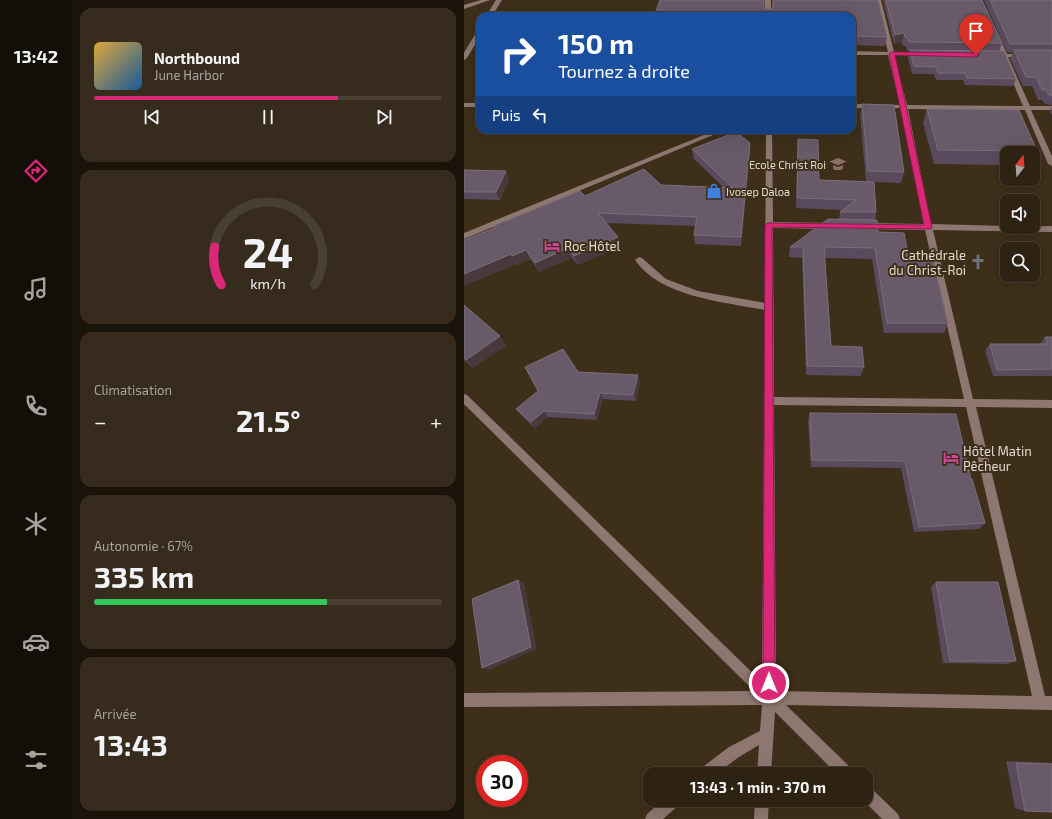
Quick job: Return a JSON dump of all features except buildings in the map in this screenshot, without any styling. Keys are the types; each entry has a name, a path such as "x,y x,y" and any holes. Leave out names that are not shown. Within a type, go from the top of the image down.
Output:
{"street":[{"path":"464,7 487,0"},
{"path":"492,12 499,0"},
{"path":"768,0 768,12"},
{"path":"464,700 769,698 1046,703 970,403 928,227 904,107 878,0"},
{"path":"992,28 1052,164"},
{"path":"464,58 476,38"},
{"path":"856,53 929,54"},
{"path":"982,55 1028,56"},
{"path":"464,105 476,105"},
{"path":"856,106 1052,108"},
{"path":"464,236 712,134"},
{"path":"764,767 769,698 769,134"},
{"path":"768,225 837,226"},
{"path":"852,226 1052,229"},
{"path":"639,260 663,281 697,294 768,307"},
{"path":"464,398 840,767"},
{"path":"768,401 1052,404"},
{"path":"713,767 729,753 748,742 766,736"},
{"path":"873,800 893,819"},
{"path":"652,819 666,807"},
{"path":"761,819 762,807"}],"place":[{"name":"Ecole Christ Roi","path":"838,164"},
{"name":"Ivosep Daloa","path":"714,191"},
{"name":"Roc Hôtel","path":"552,246"},
{"name":"Cathédrale du Christ-Roi","path":"978,262"},
{"name":"Hôtel Matin Pêcheur","path":"951,458"}],"route":[{"path":"769,683 768,225 928,227 892,54 976,55"}]}
